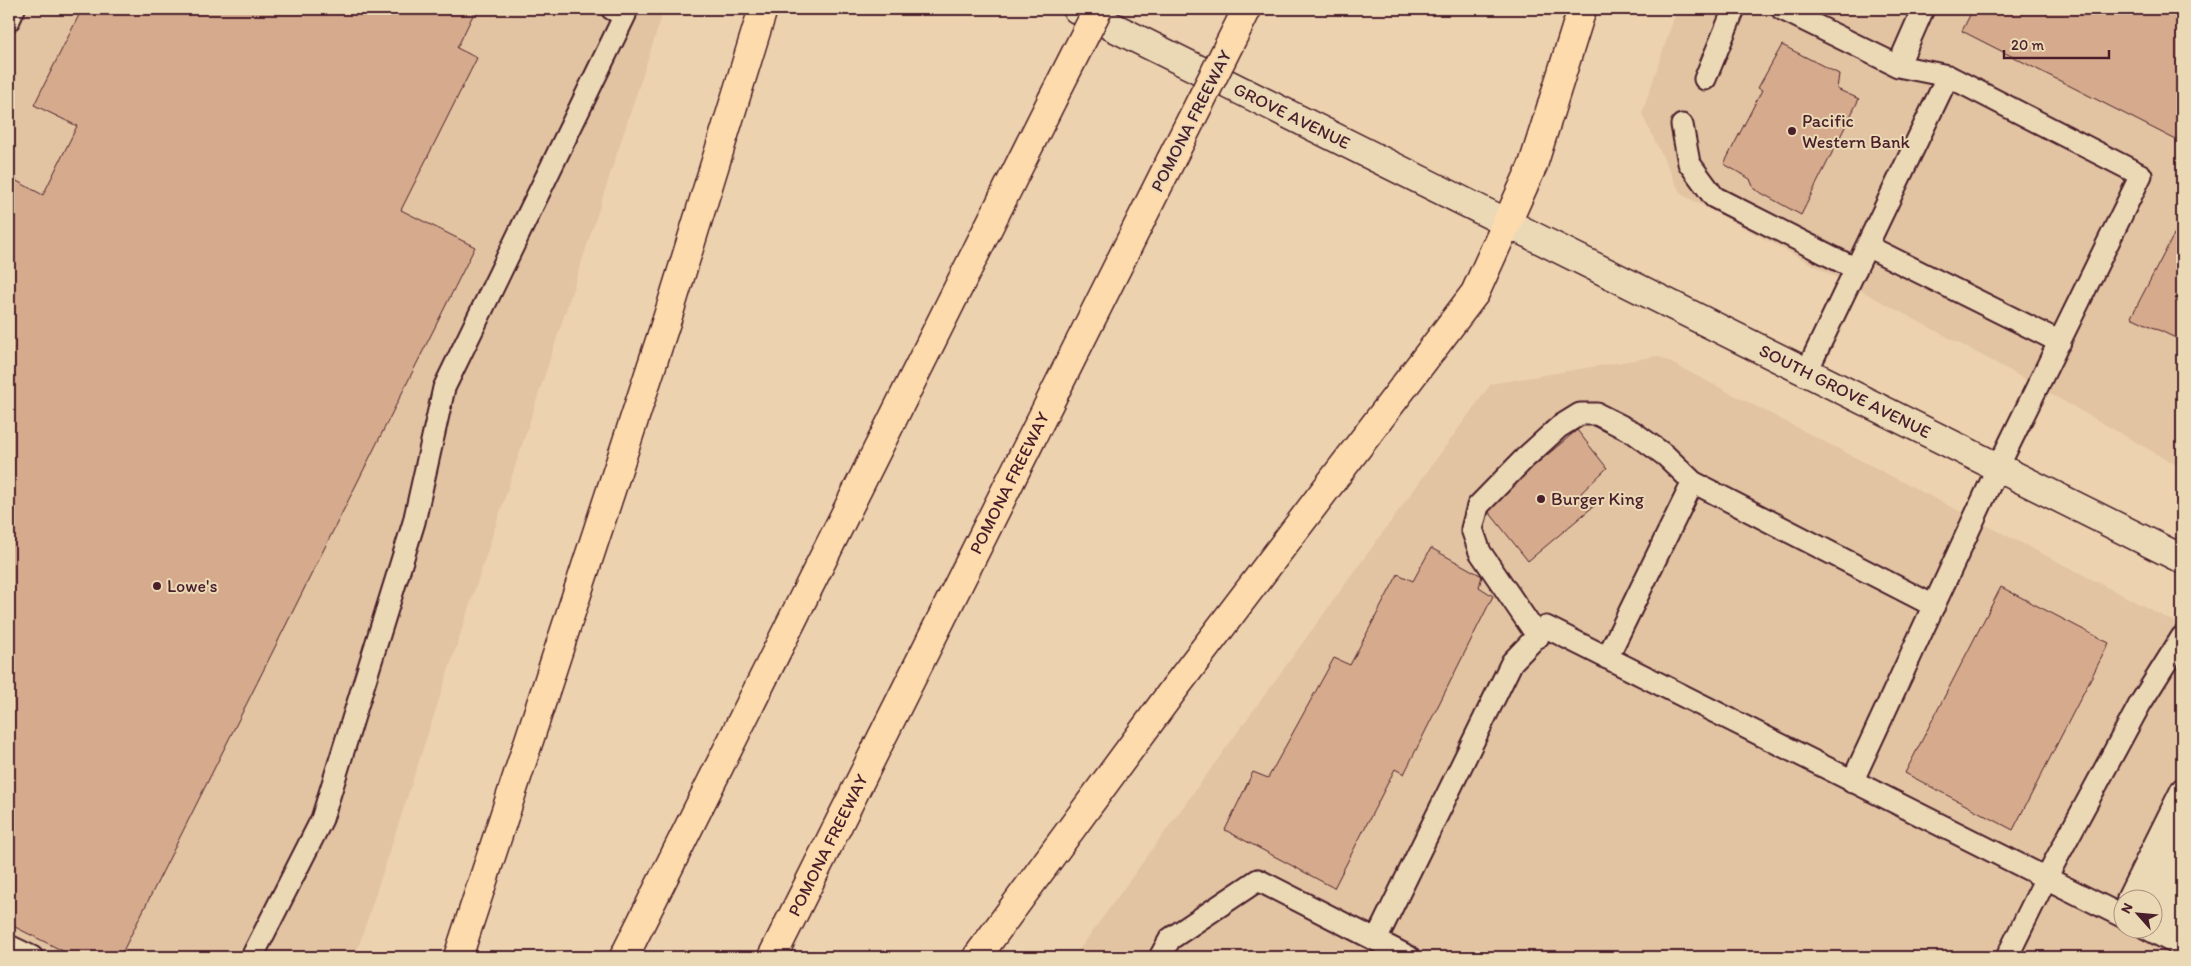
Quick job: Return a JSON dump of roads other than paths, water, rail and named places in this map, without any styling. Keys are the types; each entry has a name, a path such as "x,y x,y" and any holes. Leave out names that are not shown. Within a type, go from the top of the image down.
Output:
{"highway":[{"path":"458,957 668,316 763,9"},
{"path":"624,957 1098,9"},
{"name":"POMONA FREEWAY","path":"772,957 1247,9"},
{"path":"977,957 1174,689 1476,293 1533,165 1582,9"}],"main road":[{"name":"GROVE AVENUE","path":"1077,9 1508,222"},
{"name":"SOUTH GROVE AVENUE","path":"1508,222 2182,559"}],"lane":[{"path":"9,20 14,9"},
{"path":"252,957 322,819 414,522 444,388 625,15 612,9"},
{"path":"1705,78 1734,9"},
{"path":"1782,9 1898,66 1948,76 2142,175 1998,468 1852,782"},
{"path":"1898,66 1924,9"},
{"path":"1807,372 1948,76"},
{"path":"1682,125 1689,163 1714,197 1856,269"},
{"path":"1867,246 2060,342"},
{"path":"1538,637 1480,552 1472,529 1478,506 1559,426 1580,414 1597,414 1633,432 1666,456 1693,482 1934,606"},
{"path":"1606,658 1693,482"},
{"path":"1376,940 1512,662 1546,627 2046,878 2114,905"},
{"path":"2007,957 2046,878 2140,704 2182,637"},
{"path":"2134,888 2182,789"},
{"path":"2149,888 2182,824"},
{"path":"2164,912 2182,862"},
{"path":"1160,957 1170,938 1258,880 1409,957"},
{"path":"2164,924 2182,904"},
{"path":"9,946 32,957"}],"place":[{"name":"Pacific Western Bank","path":"1792,131"},
{"name":"Burger King","path":"1541,499"},
{"name":"Lowe's","path":"157,586"}]}
